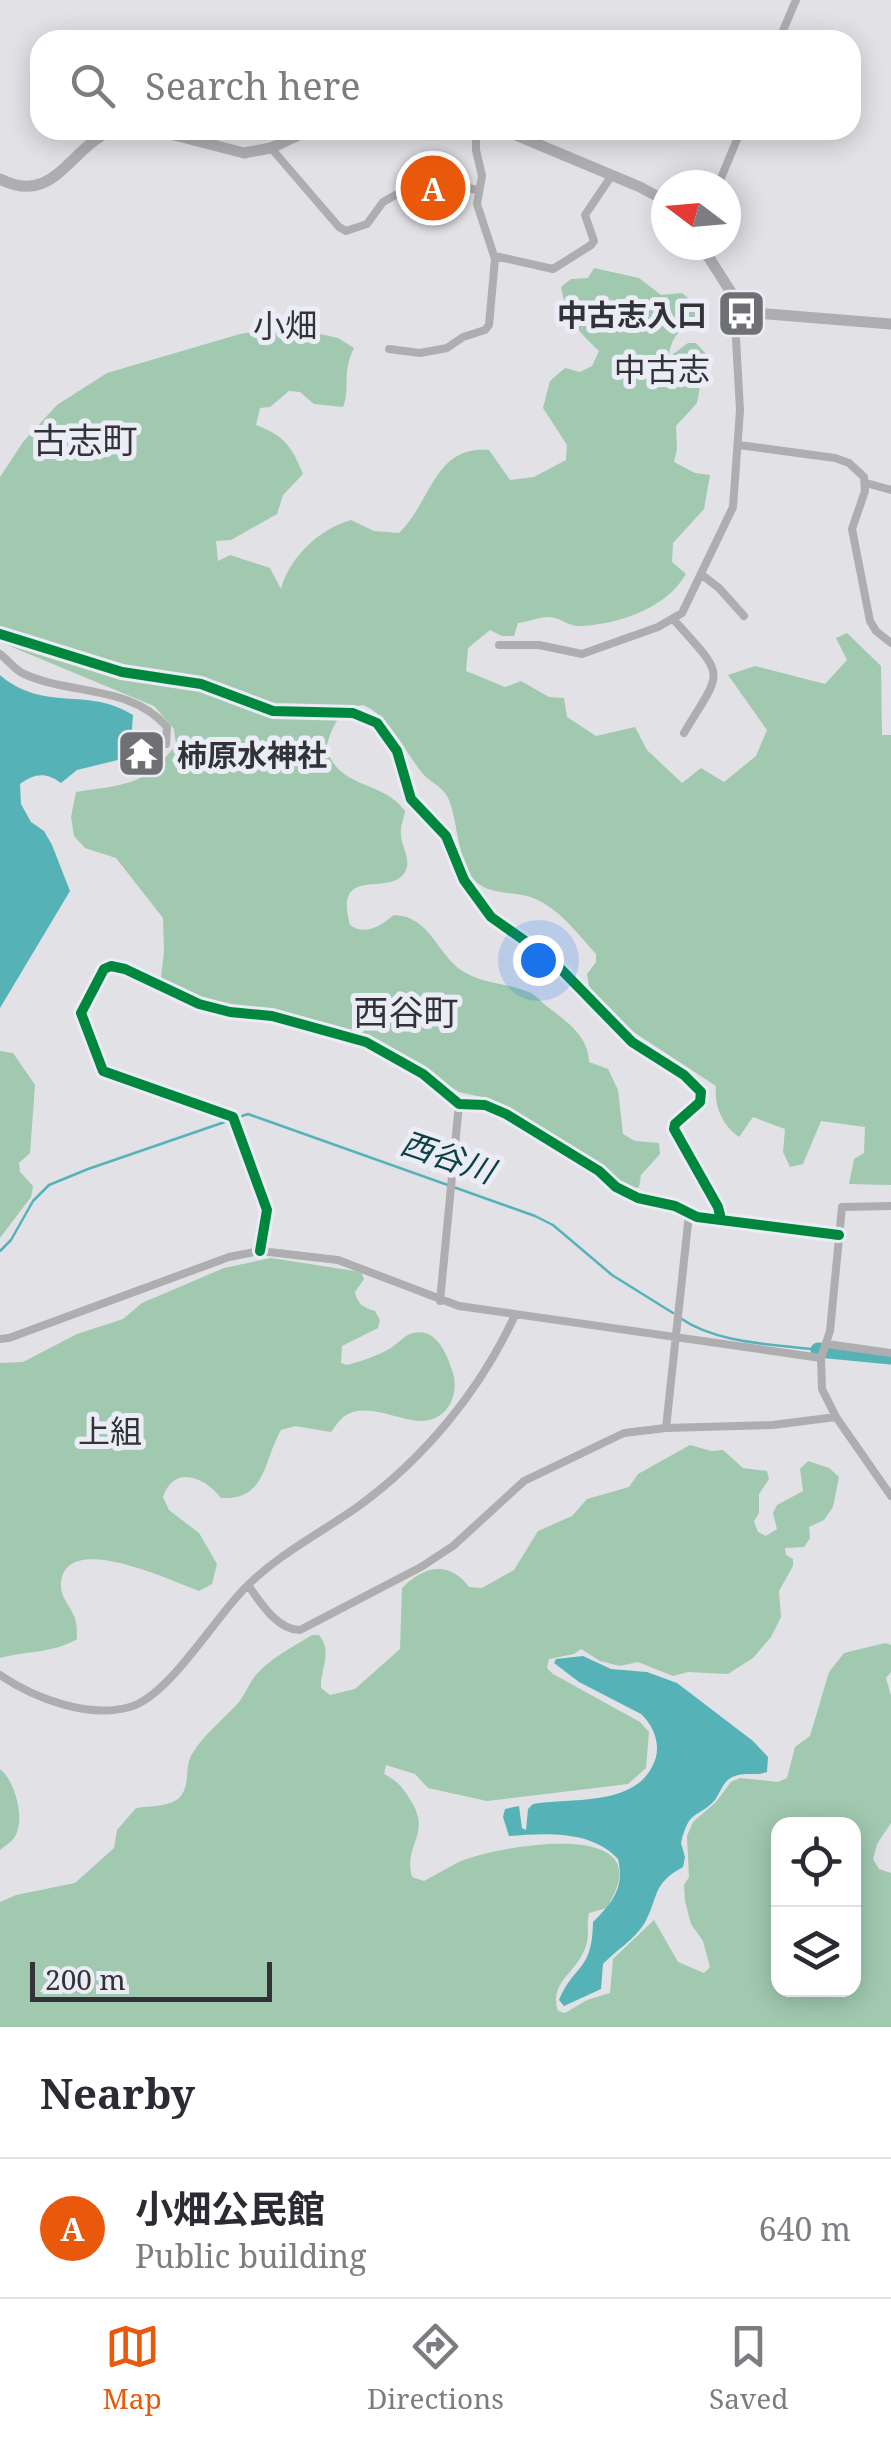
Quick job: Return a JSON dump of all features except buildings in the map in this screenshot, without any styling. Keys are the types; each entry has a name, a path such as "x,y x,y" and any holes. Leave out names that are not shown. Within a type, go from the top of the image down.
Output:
{"main road":[{"path":"1,183 29,187 50,181 94,140"},
{"path":"194,140 244,153 288,140"},
{"path":"528,140 651,194"},
{"path":"711,260 741,304 767,315 891,324"}],"street":[{"path":"783,30 796,0"},
{"path":"389,349 434,351 489,325 495,256 479,219 478,190 482,176 476,140"},
{"path":"724,170 737,140"},
{"path":"271,148 346,231 368,224 383,202 424,179"},
{"path":"403,175 478,190"},
{"path":"495,256 553,269 591,245 594,241 586,215 612,175"},
{"path":"500,644 539,644 582,654 674,620 682,613 733,507 739,445 736,321 741,304"},
{"path":"739,445 834,458 859,471 866,484 852,529 870,622 891,643"},
{"path":"866,484 891,490"},
{"path":"702,576 744,616"},
{"path":"674,620 715,673 714,688 684,733"},
{"path":"0,634 122,672 201,684 273,710 353,713 377,723 397,752 411,798 446,836 464,880 491,917 552,960 632,1042 684,1075 701,1092 700,1102 674,1129 718,1207 720,1219"},
{"path":"0,654 21,674 128,700 167,726 166,744"},
{"path":"260,1250 267,1210 234,1119 103,1072 81,1013 104,969 125,969 199,1004 272,1016 366,1042 422,1074 459,1104 486,1105 496,1110 566,1150 616,1188 638,1198 676,1206 688,1214 839,1234"},
{"path":"440,1301 459,1104"},
{"path":"891,1206 842,1207 828,1344 821,1358 822,1389 836,1417 891,1496"},
{"path":"666,1428 688,1214"},
{"path":"0,1339 229,1257 260,1250 338,1260 440,1301 821,1358"},
{"path":"0,1675 30,1693 100,1710 129,1708 155,1695 248,1585 380,1491 420,1453 466,1398 515,1315"},
{"path":"828,1344 891,1354"},
{"path":"248,1585 278,1622 290,1630 300,1630 421,1568 453,1546 524,1481 624,1434 836,1417"}],"green space":[{"path":"594,268 639,278 661,295 682,293 702,310 703,319 696,326 676,336 668,358 688,343 696,343 706,354 697,403 676,426 674,462 695,473 710,475 704,509 673,543 672,562 686,574 666,597 624,618 578,626 553,617 541,618 518,623 514,636 490,630 468,648 466,671 505,687 521,681 549,697 564,698 567,717 596,736 635,727 647,750 682,783 701,768 724,782 756,756 767,730 728,675 755,666 825,684 847,660 836,638 847,633 881,666 882,735 891,735 891,1185 849,1184 854,1159 864,1153 865,1127 821,1121 803,1164 790,1167 783,1152 785,1129 753,1117 739,1137 733,1132 720,1114 716,1086 635,1033 590,991 587,974 596,962 596,954 567,922 533,898 490,890 476,881 462,857 447,796 423,774 381,717 363,705 342,714 326,748 341,771 385,794 405,811 401,839 407,863 398,879 356,888 349,894 350,925 367,930 394,915 407,917 425,929 464,972 531,993 570,1025 585,1045 589,1062 608,1069 618,1090 623,1134 635,1141 659,1143 660,1154 641,1175 639,1187 624,1187 517,1114 486,1098 459,1092 359,1032 270,1009 218,1003 170,987 161,977 163,918 116,858 85,848 74,836 71,817 76,792 121,785 153,769 176,745 174,729 154,706 0,642 0,477 23,442 57,405 107,373 240,334 283,326 338,338 354,348 343,407 314,404 300,392 289,391 270,407 260,408 256,425 286,444 303,474 283,495 277,514 231,540 216,541 218,561 230,555 270,568 281,589 298,556 339,524 351,520 374,531 399,533 456,456 489,450 510,480 534,477 566,460 567,445 543,408 550,381 565,368 580,372 592,366 599,351 574,323 561,287 571,279 588,278"},
{"path":"0,1051 13,1053 35,1085 30,1153 19,1163 20,1172 33,1186 31,1197 0,1238"},
{"path":"271,1258 361,1272 364,1279 356,1296 380,1320 378,1328 342,1346 341,1363 364,1360 410,1334 426,1333 438,1341 454,1378 453,1395 446,1410 422,1421 379,1412 353,1412 331,1432 295,1426 281,1430 262,1476 247,1493 236,1497 221,1498 207,1484 190,1477 174,1480 163,1497 169,1510 199,1533 217,1564 212,1584 199,1591 120,1563 78,1561 66,1570 61,1587 75,1619 77,1639 49,1649 0,1658 0,1363 23,1362 77,1334 123,1319 142,1303 224,1268"},
{"path":"690,1445 723,1450 743,1468 767,1471 769,1479 759,1494 759,1513 754,1521 758,1532 766,1536 777,1529 773,1513 777,1505 803,1491 800,1469 808,1461 829,1468 839,1477 833,1507 824,1520 809,1527 810,1538 804,1547 785,1548 793,1566 779,1591 781,1617 771,1637 753,1658 728,1674 688,1672 673,1676 638,1662 620,1666 600,1661 581,1649 549,1659 547,1668 553,1674 640,1722 649,1732 646,1768 628,1784 487,1801 428,1788 415,1774 386,1765 384,1774 403,1789 417,1813 412,1877 424,1881 459,1862 517,1847 589,1846 606,1852 617,1863 619,1881 607,1908 589,1913 586,1946 560,1985 558,2011 565,2013 610,1993 613,1959 654,1920 678,1962 704,1973 710,1967 685,1901 684,1885 689,1877 687,1836 693,1822 731,1782 740,1778 778,1782 787,1778 795,1747 810,1736 829,1672 844,1653 885,1643 891,1645 891,1672 886,1678 891,1696 891,1823 877,1844 873,1859 879,1869 891,1873 891,2027 0,2027 0,1902 75,1883 114,1848 117,1830 136,1808 166,1804 180,1797 192,1754 268,1664 312,1635 319,1635 326,1654 321,1688 330,1695 355,1689 400,1649 402,1588 410,1581 436,1569 453,1573 469,1587 482,1588 514,1570 538,1531 572,1516 587,1499 629,1487 638,1474"},
{"path":"0,1769 13,1789 19,1825 16,1835 0,1850"}],"water":[{"path":"0,675 33,693 99,702 133,715 130,757 77,770 61,783 40,775 20,784 21,804 52,845 70,891 0,1008"},
{"path":"583,1656 611,1669 647,1672 677,1683 768,1757 767,1772 731,1778 715,1800 691,1819 681,1843 683,1867 661,1886 640,1930 603,1964 601,1989 564,2006 559,2000 590,1950 593,1922 618,1887 618,1859 582,1838 552,1834 509,1836 503,1817 505,1809 519,1806 522,1828 526,1830 528,1809 533,1804 586,1800 621,1792 648,1773 657,1751 654,1733 641,1714 579,1682 554,1663 556,1659"}],"waterway":[{"name":"西谷川","path":"0,1251 11,1240 33,1201 49,1185 248,1114 535,1216 553,1225 612,1275 673,1313"},
{"name":"西谷川","path":"680,1318 728,1338 818,1350"},
{"name":"西谷川","path":"818,1350 891,1357"}],"cycle path":[{"path":"0,634 122,672 201,684 273,711 353,713 377,723 397,751 411,799 446,836 464,880 491,917 552,960 632,1042 684,1075 701,1092 700,1102 674,1129 721,1219"},
{"path":"260,1251 267,1210 233,1117 103,1071 81,1013 104,969 125,969 199,1004 272,1016 366,1042 423,1074 459,1104 485,1105 506,1114 638,1198 675,1206 697,1217 839,1235"}],"place":[{"name":"小畑公民館","path":"433,188"},
{"name":"中古志入口","path":"742,314"},
{"name":"柿原水神社","path":"142,754"}],"district":[{"name":"小畑","path":"285,324"},
{"name":"中古志","path":"662,368"},
{"name":"古志町","path":"85,439"},
{"name":"西谷町","path":"406,1011"},
{"name":"上組","path":"110,1430"}]}
